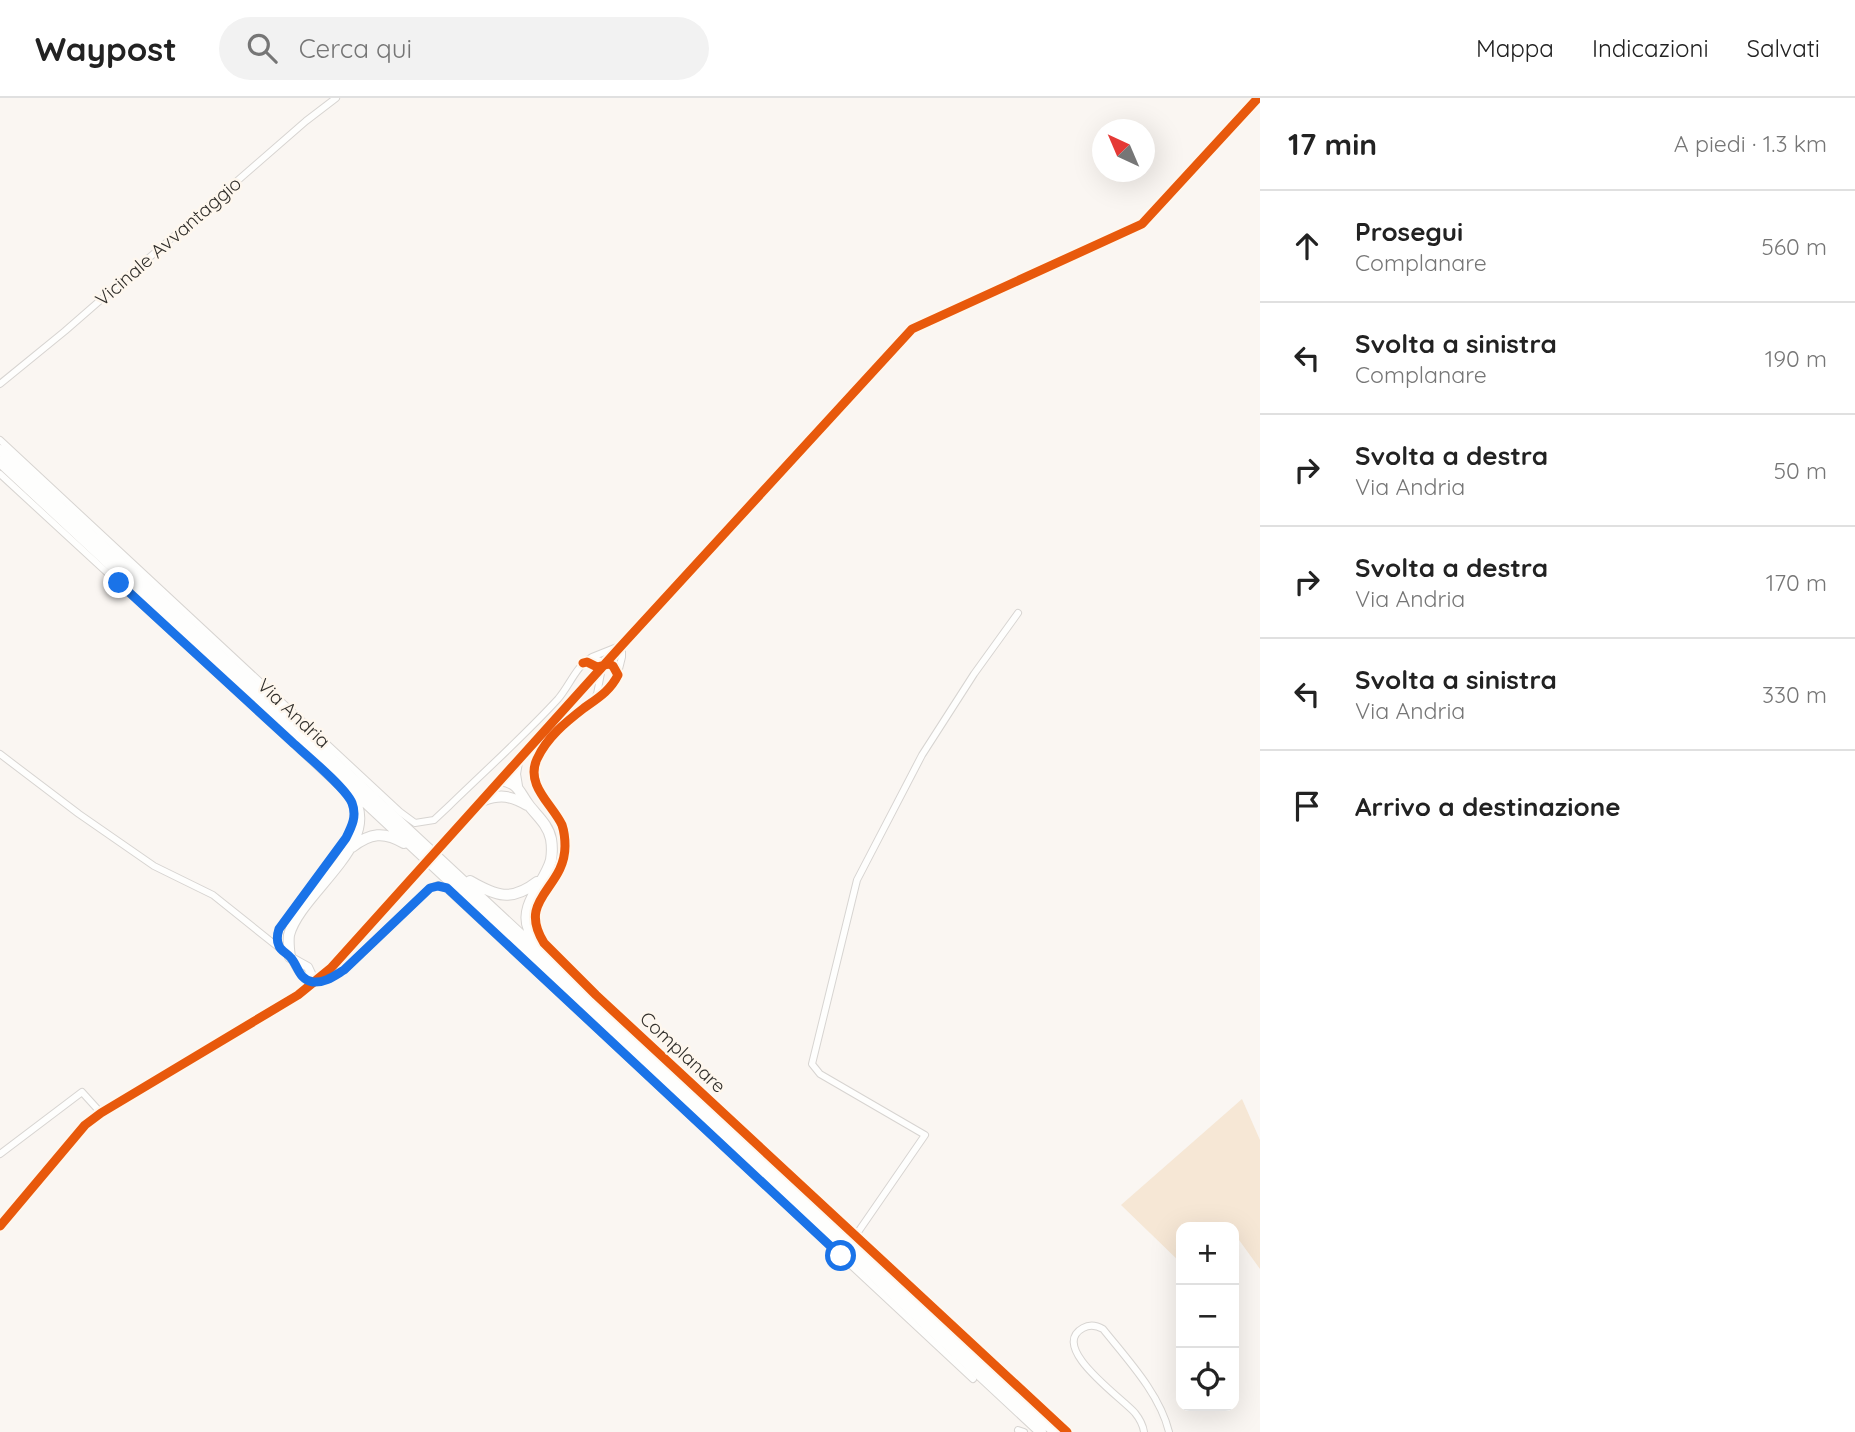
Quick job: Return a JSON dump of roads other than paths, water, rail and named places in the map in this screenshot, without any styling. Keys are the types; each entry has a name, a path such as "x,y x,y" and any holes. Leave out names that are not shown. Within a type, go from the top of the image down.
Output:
{"highway":[{"path":"0,450 1055,1432"},
{"path":"0,461 1041,1432"},
{"path":"514,791 517,762"},
{"path":"291,958 288,944 297,919 350,849 359,829 358,806 354,797 325,764"},
{"path":"501,780 505,789 514,791 543,820 551,837 551,862 526,914 528,929 569,975 573,984"},
{"path":"484,800 514,791"},
{"path":"350,849 364,838 373,835 392,837 431,863"},
{"path":"453,872 492,893 510,896 525,891 542,878"}],"street":[{"name":"Vicinale Avvantaggio","path":"0,384 336,98"},
{"path":"0,1226 85,1125 298,995 331,968 603,665 912,329 1142,224 1258,98"},
{"name":"Via Andria","path":"0,440 415,823 434,820 450,806 559,698 583,663"},
{"name":"Via Andria","path":"0,474 301,751 345,792 351,801 353,825 279,929 276,936 280,948"},
{"path":"856,1235 925,1135 820,1074 812,1064 857,880 922,755 974,674 1018,613"},
{"path":"583,663 622,645"},
{"path":"618,675 622,645"},
{"path":"592,657 600,660 603,665"},
{"path":"583,663 597,667 609,664 618,675"},
{"name":"Complanare","path":"592,702 603,665"},
{"name":"Complanare","path":"618,675 608,691 554,733 536,761 536,784 562,826 565,849 562,866 537,904 535,916 538,933 544,943 596,995 1067,1432"},
{"path":"587,683 598,688"},
{"path":"0,754 154,866 213,895 291,958 308,967 331,968"},
{"path":"291,958 301,976 307,980 315,982 329,979 344,970 430,888 447,888 974,1379"},
{"path":"308,967 315,982"},
{"path":"298,995 301,976"},
{"path":"0,1154 82,1091 102,1113"},
{"path":"1144,1432 1136,1414 1075,1354 1073,1340 1077,1331 1096,1325 1103,1329 1152,1393 1169,1432"}]}
